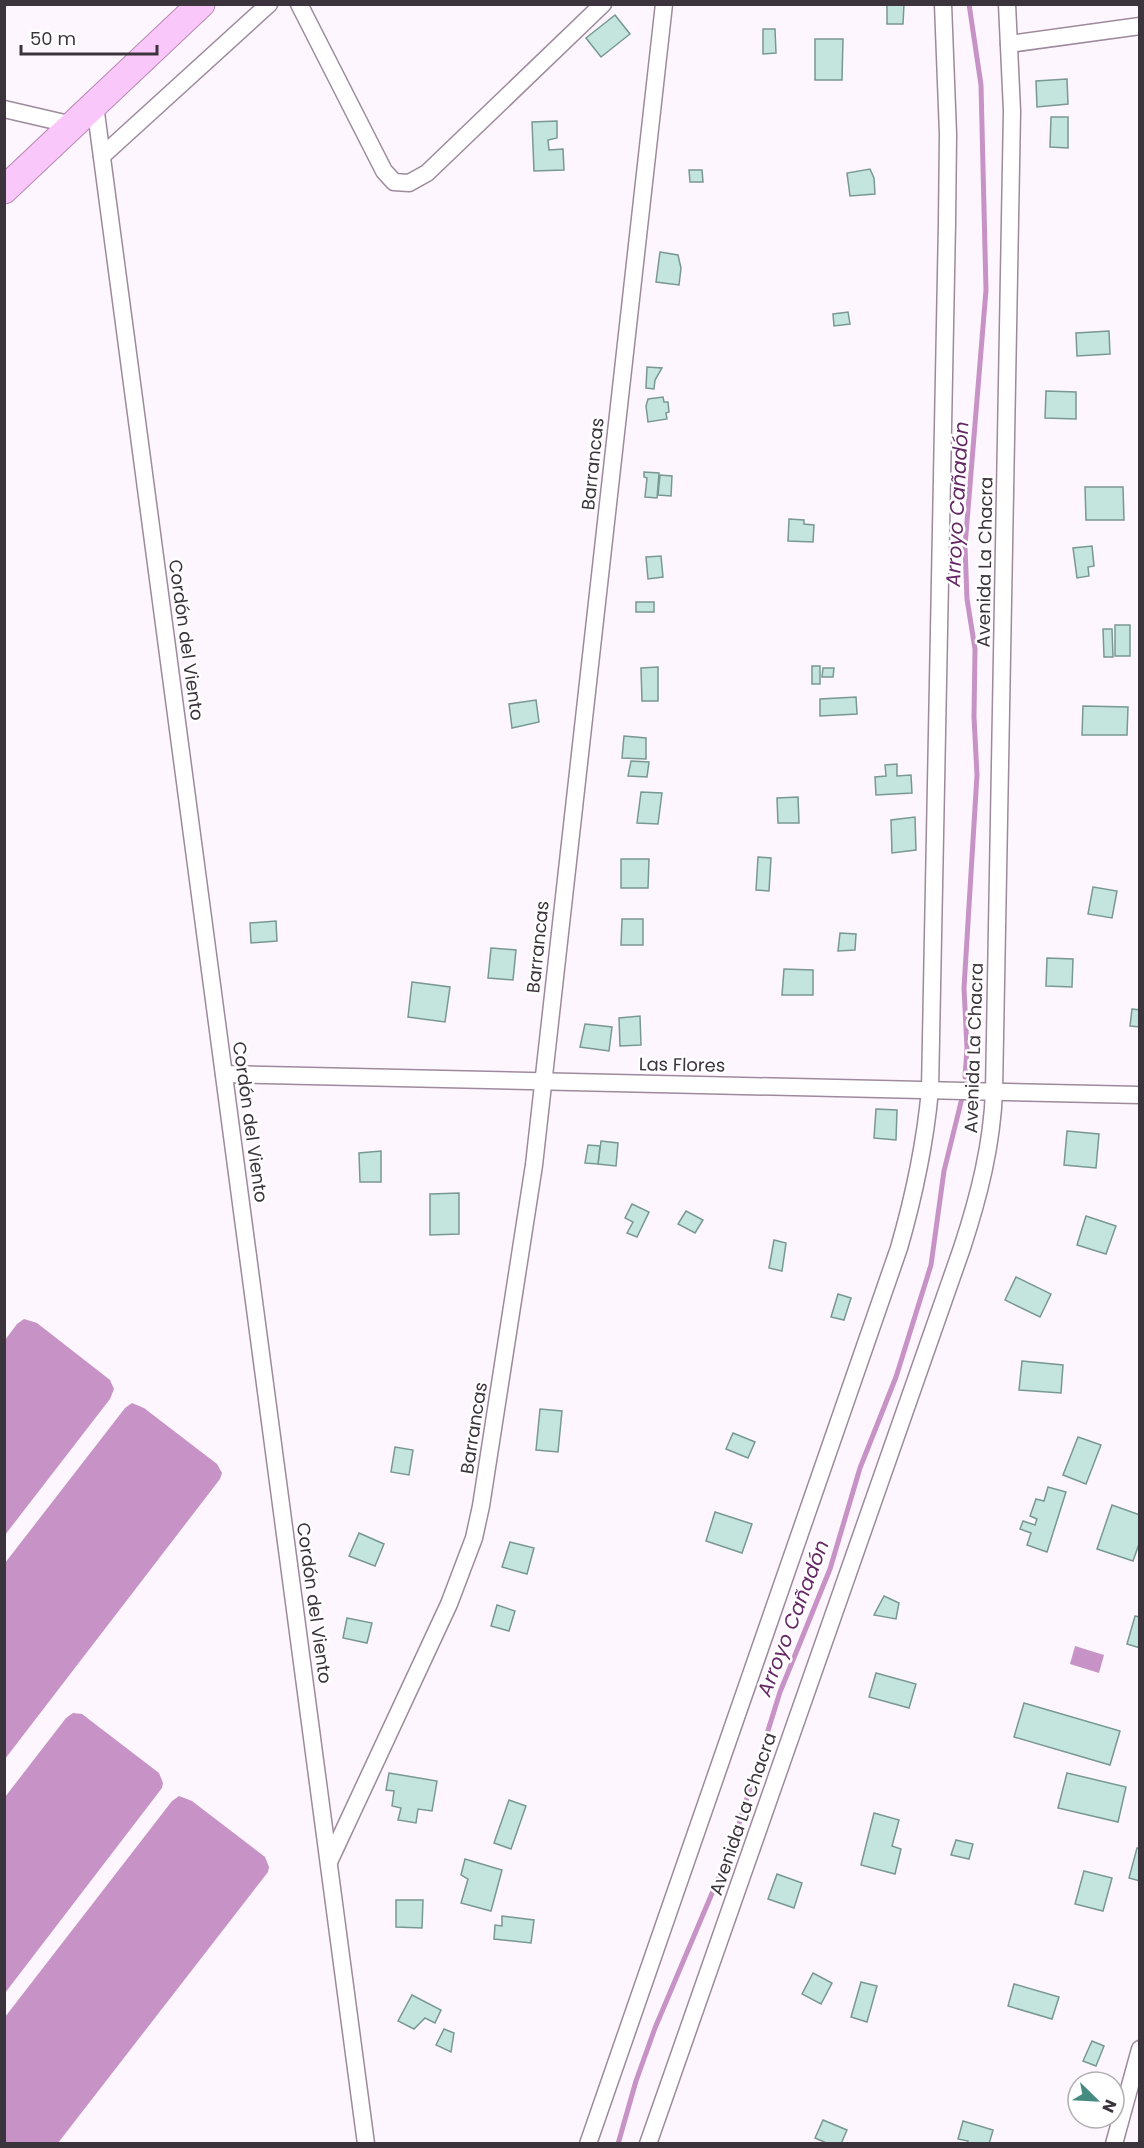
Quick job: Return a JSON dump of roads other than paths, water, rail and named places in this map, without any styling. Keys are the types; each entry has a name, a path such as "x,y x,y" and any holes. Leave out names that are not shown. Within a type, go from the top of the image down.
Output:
{"highway":[{"path":"4,190 201,4"}],"street":[{"path":"102,156 269,4"},
{"path":"299,4 384,171 394,182 409,183 427,173 603,4"},
{"name":"Barrancas","path":"329,1863 449,1604 474,1538 481,1506 528,1210 664,4"},
{"path":"588,2144 899,1248 919,1171 930,1090 948,134 943,4"},
{"name":"Avenida La Chacra","path":"648,2144 962,1248 985,1166 993,1115 994,1091 1012,111 1007,4"},
{"path":"1009,44 1140,26"},
{"name":"Cordón del Viento","path":"95,105 366,2144"},
{"path":"4,109 74,125"},
{"name":"Las Flores","path":"224,1074 1140,1095"},
{"path":"1114,2144 1140,2049"}],"waterway":[{"name":"Arroyo Cañadón","path":"965,1077 967,1048 964,988 977,775 974,717 975,649 967,599 965,546 986,290 981,85 969,4"},
{"name":"Arroyo Cañadón","path":"618,2144 636,2081 655,2028 732,1846 780,1692 830,1569 860,1468 896,1377 931,1265 944,1171 963,1094"}]}
